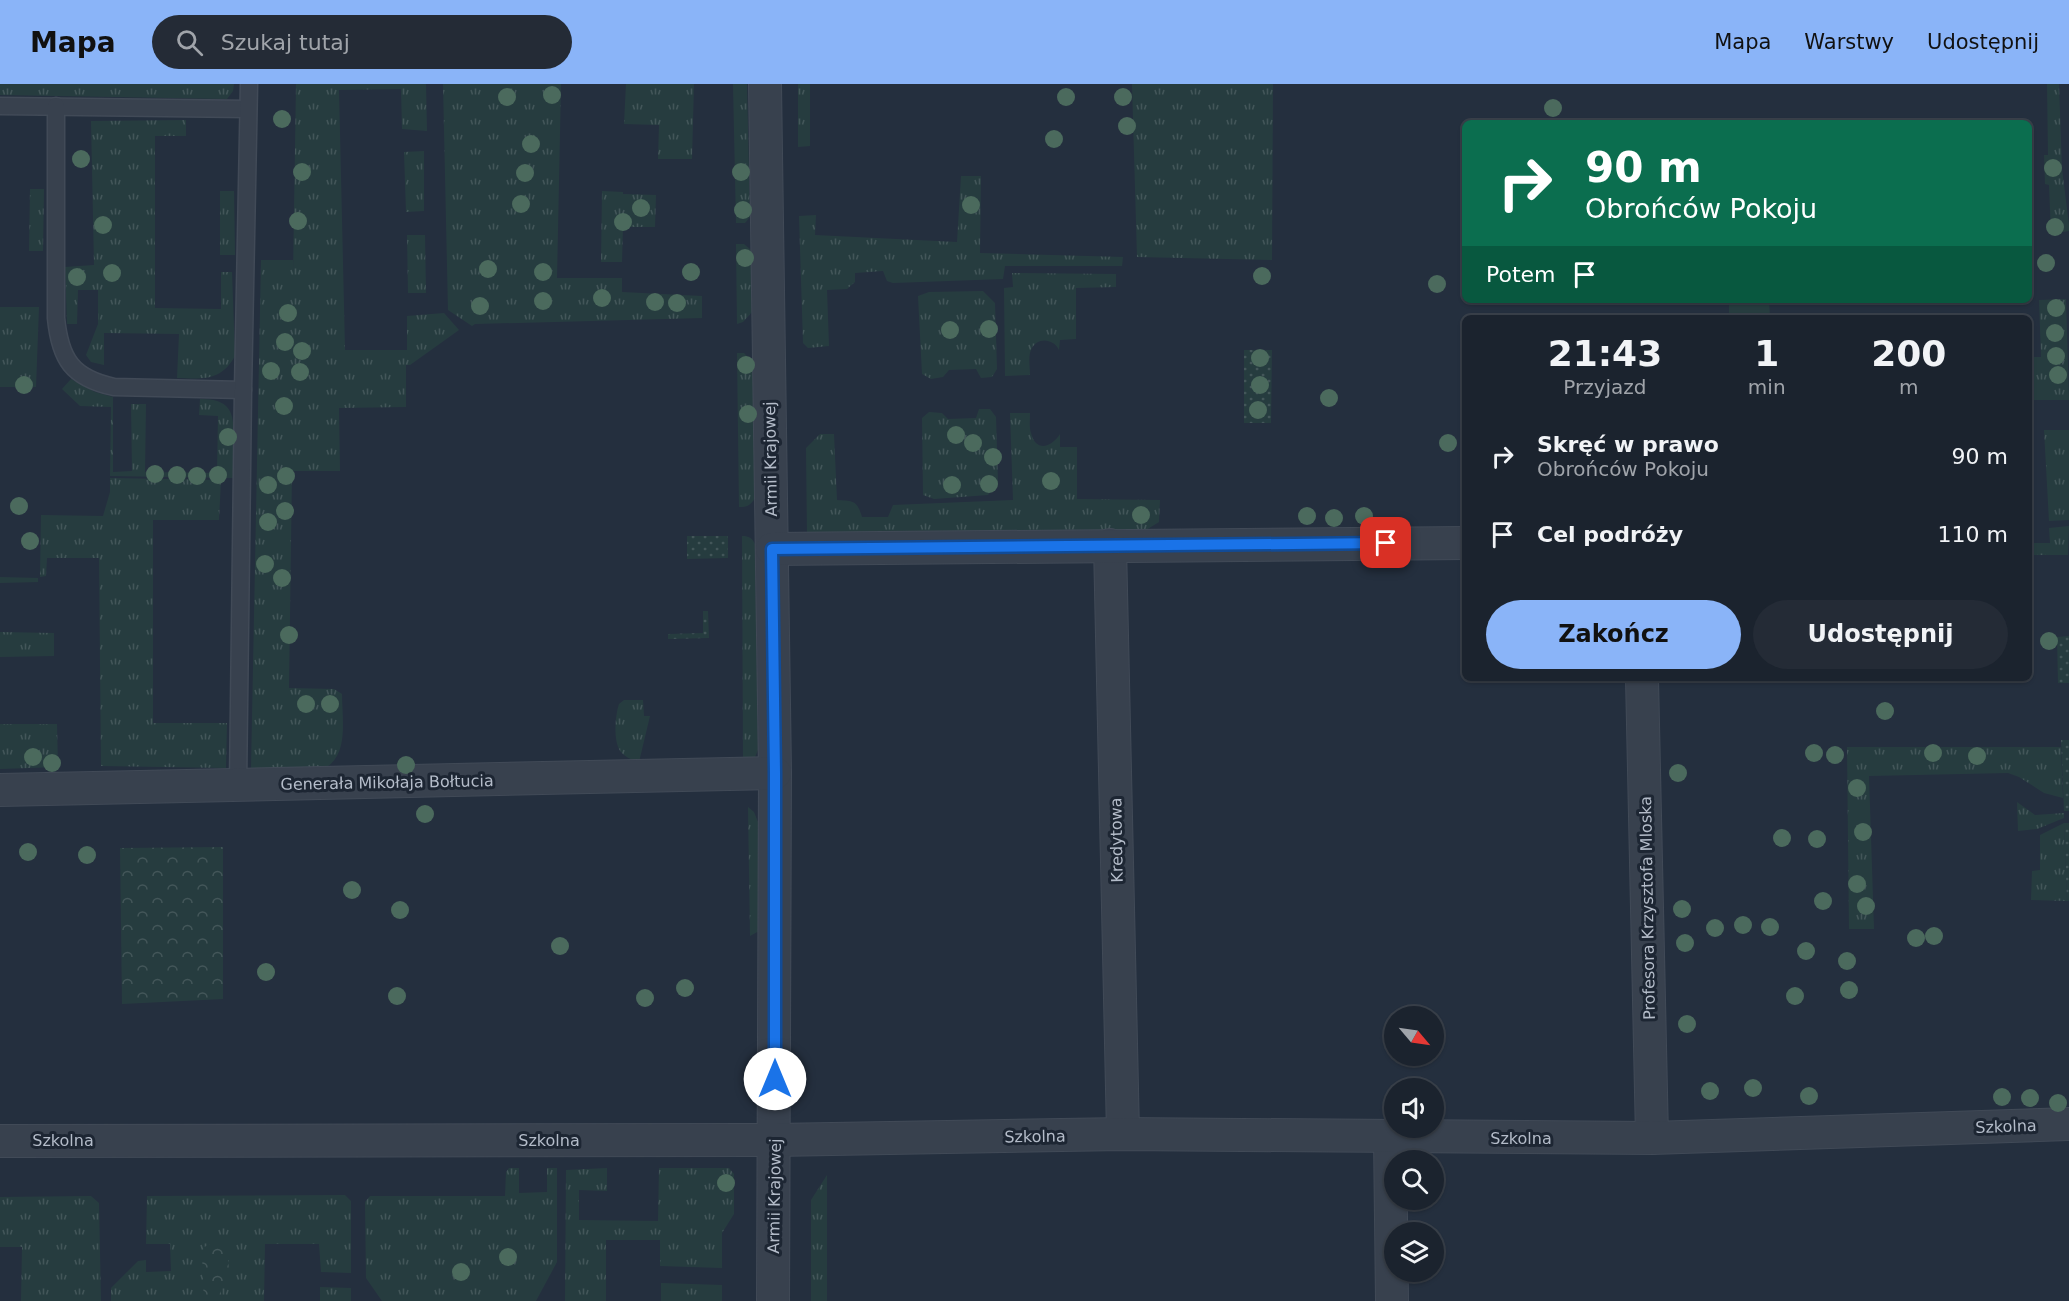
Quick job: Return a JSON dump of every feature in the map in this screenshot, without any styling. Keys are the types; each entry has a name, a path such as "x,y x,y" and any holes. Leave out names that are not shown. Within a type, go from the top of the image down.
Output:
{"street":[{"name":"Armii Krajowej","path":"765,84 775,773 773,1301"},
{"path":"772,549 1462,543"},
{"name":"Kredytowa","path":"1110,545 1123,1134"},
{"name":"Profesora Krzysztofa Mloska","path":"1642,681 1652,1138"},
{"name":"Generała Mikołaja Bołtucia","path":"0,790 775,773"},
{"name":"Szkolna","path":"1444,1137 1652,1138 2069,1124"},
{"name":"Szkolna","path":"0,1141 775,1140 1123,1134 1384,1137"},
{"path":"1390,1138 1392,1301"}],"lane":[{"path":"238,786 249,84"},
{"path":"0,106 248,109"},
{"path":"56,106 56,318 57,334 69,365 98,384 114,387 243,390"}],"green space":[{"path":"0,84 234,84 233,91 227,99 0,95"},
{"path":"296,84 426,84 427,131 402,129 401,89 339,90 345,350 407,350 407,316 444,313 459,330 410,365 406,365 406,407 339,408 340,471 292,471 289,688 334,689 342,694 342,738 336,758 330,765 320,770 251,769 261,260 293,260 293,275"},
{"path":"443,84 561,84 557,278 622,278 622,292 702,296 702,318 475,324 472,326 448,310"},
{"path":"626,84 694,84 692,159 658,159 659,125 624,124"},
{"path":"733,84 747,84 750,217 745,223 736,223"},
{"path":"798,84 810,84 810,146 798,147"},
{"path":"1132,84 1273,84 1272,260 1137,257"},
{"path":"2047,84 2059,84 2062,169 2069,225 2069,231 2051,234 2049,185 2045,184 2044,155 2048,155"},
{"path":"186,120 186,136 155,136 155,308 221,309 221,272 232,272 235,356 224,370 211,377 177,378 179,334 104,333 104,365 91,362 86,355 98,324 98,290 78,290 77,324 67,324 65,267 94,265 91,121"},
{"path":"424,151 424,211 406,212 404,152"},
{"path":"961,176 981,176 980,253 1123,257 1122,266 1005,266 1003,279 893,283 887,281 883,271 855,273 855,282 847,289 827,290 829,346 808,348 803,343 799,216 816,215 815,235 957,242"},
{"path":"30,189 44,189 43,251 29,251"},
{"path":"220,191 234,191 235,255 220,255"},
{"path":"602,191 656,195 655,227 623,227 622,262 601,262"},
{"path":"407,235 425,235 426,293 408,293"},
{"path":"736,244 744,244 751,250 752,312 743,322 737,324"},
{"path":"1012,273 1116,274 1116,287 1076,288 1076,339 1060,340 1059,350 1050,341 1037,343 1030,353 1030,375 1005,376 1004,288 1013,287"},
{"path":"983,291 995,303 997,369 992,377 981,378 976,369 949,370 943,377 931,379 922,374 918,296 929,292"},
{"path":"2066,299 2069,400 2032,400 2032,357 2041,357 2039,300"},
{"path":"1729,303 1769,303 1770,315 1729,315"},
{"path":"0,307 39,307 36,387 0,387"},
{"path":"1244,350 1272,350 1271,423 1244,423"},
{"path":"737,353 744,353 753,363 755,498 750,504 742,507 739,507"},
{"path":"71,379 95,392 113,397 113,472 132,471 131,404 146,404 145,472 217,473 218,416 199,415 200,399 224,404 233,421 234,478 110,476 111,407 80,406 62,389"},
{"path":"979,409 990,409 996,417 998,482 988,495 934,499 923,495 922,418 929,412 942,413 948,419 976,418"},
{"path":"1010,413 1030,413 1031,433 1040,446 1049,445 1060,434 1060,447 1077,447 1077,499 1160,500 1159,522 1146,530 807,535 806,448 820,434 834,434 837,500 854,502 862,517 888,517 893,505 1013,500"},
{"path":"2044,430 2069,430 2069,520 2049,521"},
{"path":"110,478 221,480 219,520 153,520 153,723 227,723 226,768 101,766 99,558 47,558 46,576 40,577 41,515 103,516 110,492"},
{"path":"2069,526 2068,555 2032,555 2032,543 2050,543 2049,528"},
{"path":"687,536 728,536 728,558 687,559"},
{"path":"742,536 747,536 755,544 758,750 755,757 743,761"},
{"path":"0,577 38,578 38,582 0,583"},
{"path":"703,611 708,611 709,638 668,639 668,634 703,633"},
{"path":"0,632 54,633 54,656 0,657"},
{"path":"2069,636 2069,683 2058,683 2057,637"},
{"path":"624,700 643,700 644,716 650,716 639,762 623,754 618,748 616,715 619,704"},
{"path":"0,724 57,724 58,767 0,769"},
{"path":"2061,740 2069,740 2069,811 2064,811"},
{"path":"1847,747 2061,747 2063,798 2044,793 2019,777 2008,773 1869,776 1874,929 1849,929"},
{"path":"2017,802 2035,815 2064,813 2064,818 2037,829 2018,831"},
{"path":"748,807 754,812 760,827 759,931 750,936"},
{"path":"2064,823 2067,901 2031,900 2032,871 2040,870 2040,835"},
{"path":"2064,823 2069,823 2069,901 2067,901"},
{"path":"223,847 223,999 122,1004 120,848"},
{"path":"509,1168 519,1168 519,1193 547,1192 547,1168 557,1168 557,1262 536,1301 382,1301 366,1278 365,1202 370,1196 505,1196 506,1172"},
{"path":"607,1168 607,1191 579,1190 579,1220 658,1221 659,1168 729,1168 734,1174 734,1214 722,1233 722,1268 660,1266 660,1240 606,1240 606,1301 565,1301 566,1170"},
{"path":"827,1175 827,1301 811,1301 811,1200"},
{"path":"345,1195 351,1201 351,1273 321,1272 319,1244 265,1244 264,1301 111,1301 111,1288 138,1261 146,1260 146,1272 171,1271 170,1244 146,1244 147,1196"},
{"path":"91,1196 99,1203 101,1301 21,1301 22,1247 0,1247 0,1197"},
{"path":"214,1243 227,1252 229,1269 217,1301 203,1301 204,1247"},
{"path":"661,1283 722,1285 722,1301 661,1301"},
{"path":"320,1287 351,1288 351,1301 320,1301"}],"route":[{"path":"775,1079 772,549 1386,543"}]}
